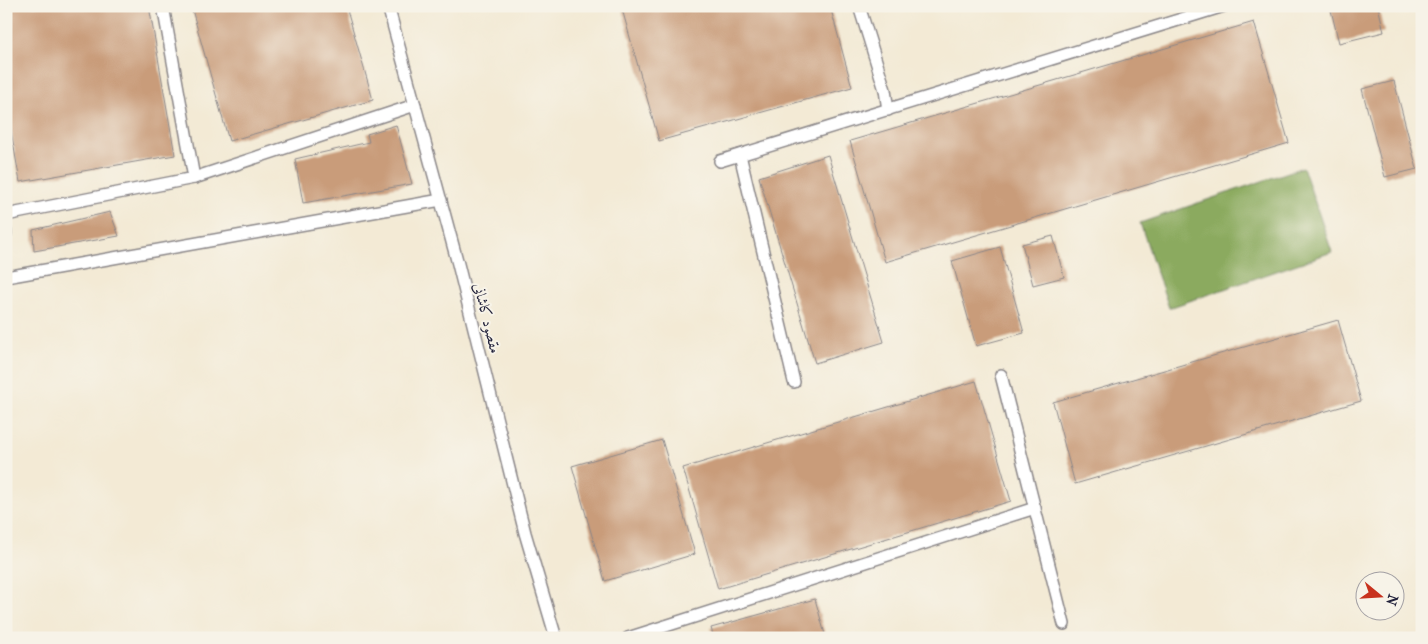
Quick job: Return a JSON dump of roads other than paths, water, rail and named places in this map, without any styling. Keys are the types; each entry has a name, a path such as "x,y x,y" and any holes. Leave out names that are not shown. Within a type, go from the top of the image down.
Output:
{"lane":[{"path":"164,6 194,178"},
{"name":"مقصود کاشانی","path":"388,6 458,264 525,533 556,638"},
{"path":"859,6 885,90 888,110"},
{"path":"720,161 1224,6"},
{"path":"6,215 194,178 415,105"},
{"path":"740,155 794,382"},
{"path":"6,277 441,200"},
{"path":"1000,375 1064,624"},
{"path":"628,638 1034,508"}]}
